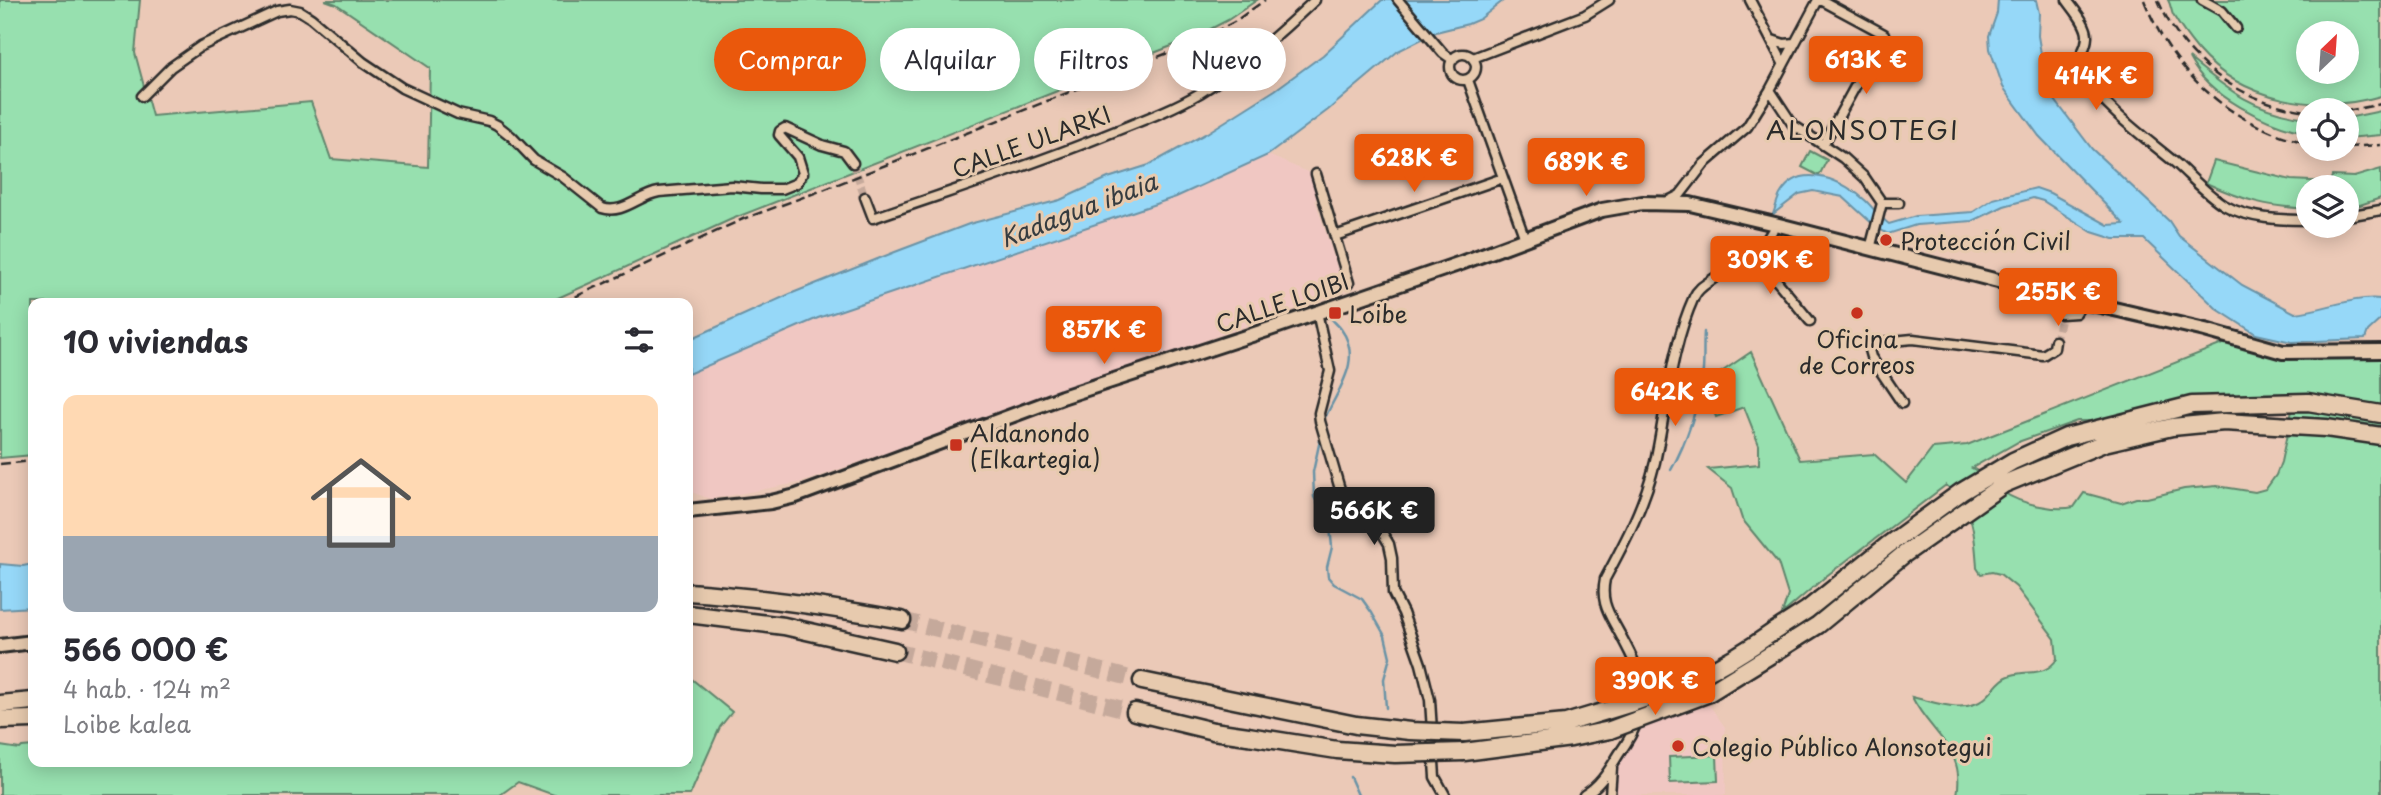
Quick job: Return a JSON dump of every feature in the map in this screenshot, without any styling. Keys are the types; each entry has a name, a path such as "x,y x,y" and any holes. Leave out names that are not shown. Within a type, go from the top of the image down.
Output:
{"highway":[{"path":"1142,681 1356,724 1410,731 1464,733 1566,723 1653,697 1700,677 1735,658 1807,610 1888,545 1961,492 2013,461 2066,437 2192,405 2347,401 2381,406"},
{"path":"2308,402 2381,414"},
{"path":"1135,712 1213,731 1337,750 1395,754 1464,752 1571,738 1609,730 1707,694 1818,625 1903,555 2004,484 2104,443 2172,427 2224,422 2326,428 2381,436"},
{"path":"693,593 748,596 824,605 902,620"},
{"path":"693,615 784,626 895,651"},
{"path":"1,712 28,703"},
{"path":"1,712 28,718"}],"street":[{"name":"CALLE ULARKI","path":"865,197 873,218 1052,156 1145,119 1197,94 1230,74 1266,47 1315,0"},
{"path":"1398,0 1443,53 1453,60"},
{"path":"1473,58 1585,15 1609,0"},
{"path":"1750,0 1783,63"},
{"path":"1657,202 1687,185 1704,164 1747,127 1820,0 1884,34 1823,145"},
{"path":"2067,0 2086,30 2087,40 2078,61 2086,79 2112,107 2225,205 2246,214 2270,219 2296,220"},
{"path":"2202,0 2222,11 2236,28"},
{"path":"142,96 171,67 201,46 277,11 290,9 300,11 311,18 363,62 402,88 457,114 497,125 534,160 562,177 595,204 609,210 659,192 732,186 761,189 791,187 800,181 803,173 798,157 779,135 785,128 822,145 844,151 853,163"},
{"path":"1772,40 1784,44 1794,43"},
{"path":"1462,54 1473,58 1476,71 1468,79 1461,80 1454,76 1450,69 1453,60 1462,54"},
{"path":"1468,79 1525,239"},
{"path":"1770,90 1793,125 1843,158 1865,178 1882,203 1870,249"},
{"path":"1316,174 1349,283"},
{"path":"1335,236 1503,178"},
{"path":"1685,200 1687,185"},
{"path":"1685,200 1687,185"},
{"name":"CALLE LOIBI","path":"693,510 771,502 796,496 1062,397 1317,312 1602,210 1624,205 1685,200 2049,294 2205,330 2283,352 2381,351"},
{"path":"1882,203 1899,203"},
{"path":"2359,214 2381,210"},
{"path":"1502,247 1514,238 1520,223"},
{"path":"1584,795 1604,779 1632,736 1642,710 1643,689 1634,659 1604,604 1605,579 1631,530 1648,483 1669,377 1695,296 1699,289 1753,252 1772,235 1775,224"},
{"path":"1753,252 1810,321"},
{"path":"2049,294 2050,306 2061,317 2076,313 2083,302"},
{"path":"1317,312 1330,371 1319,412 1320,421 1342,496 1383,534 1389,544 1393,593 1421,664 1430,700 1433,768 1443,792"},
{"path":"1902,403 1871,357 1869,350 1872,343 1913,339 2043,355 2054,348 2055,341"},
{"path":"0,646 28,643"},
{"path":"1610,795 1612,765"}],"shaded area":[{"path":"1268,155 1310,173 1319,196 1315,200 1345,291 803,482 711,499 693,493 693,372 818,318 1176,197"},
{"name":"Colegio Público Alonsotegui","path":"1707,702 1725,727 1726,795 1616,793 1619,763 1642,728"}],"green space":[{"path":"0,0 140,0 135,53 152,116 311,102 331,159 428,167 430,68 336,4 325,0 1257,0 1212,28 1167,28 1167,48 1153,53 1153,28 1034,28 1034,91 1057,91 732,219 558,298 28,298 28,455 0,458"},
{"path":"2168,0 2381,0 2381,96 2359,101 2359,98 2296,98 2296,101 2259,92 2216,67 2198,50 2173,15"},
{"path":"2189,58 2244,98 2273,111 2296,116 2296,130 2241,107 2210,85"},
{"path":"2381,111 2381,135 2359,137 2359,116"},
{"path":"1810,151 1827,160 1819,176 1802,167"},
{"path":"2214,161 2296,180 2296,208 2256,202 2206,183"},
{"path":"2381,169 2381,198 2359,205 2359,176"},
{"path":"2225,343 2281,358 2381,357 2381,795 1957,795 1956,765 1951,753 1912,697 1950,706 1977,703 2005,678 2041,671 2052,665 2057,659 2055,639 2016,587 2000,574 1981,574 1977,568 1974,533 1968,512 1946,485 1825,577 1782,614 1788,595 1778,563 1742,519 1732,488 1708,469 1759,464 1759,445 1744,407 1716,417 1712,406 1717,375 1751,352 1800,460 1874,454 1906,483 1933,448 1967,445","holes":["2293,406 2281,462 2266,489 2255,492 2217,486 2184,489 2121,503 2084,493 2074,507 2066,508 2047,507 2019,500 2003,492 1972,468 2018,442 2077,421 2155,421 2199,411"]},
{"path":"693,680 732,712 720,727 690,795 554,795 518,782 500,795 0,795 0,746 28,746 28,767 693,767"},
{"path":"1717,755 1718,781 1670,783 1669,757"}],"water":[{"name":"Kadagua ibaia","path":"1382,0 1504,0 1480,19 1436,32 1398,51 1328,110 1268,155 1176,197 818,318 693,372 693,338 790,294 895,252 969,224 1060,200 1108,178 1149,165 1207,133 1273,91 1286,91 1286,82 1323,55"},
{"path":"1998,0 2036,0 2039,13 2038,36 2044,71 2052,96 2092,149 2169,221 2179,236 2242,285 2295,313 2349,301 2381,299 2381,319 2368,331 2365,339 2292,342 2256,334 2217,309 2144,239 2114,239 2092,232 2043,201 2033,198 2004,206 1973,221 1916,225 1888,234 1876,227 1843,197 1813,191 1799,194 1773,214 1780,195 1790,183 1811,176 1836,181 1847,187 1889,224 1916,216 1973,212 1993,199 2036,188 2108,225 2124,224 2039,136 2003,87 1990,49 1989,36 1997,13"},
{"path":"0,564 28,565 28,607 0,609"}],"waterway":[{"path":"1326,416 1347,373 1350,351 1341,329 1330,317"},
{"path":"1671,470 1696,408 1703,370 1704,332"},
{"path":"1320,440 1313,472 1314,497 1330,527 1332,547 1327,567 1328,577 1334,584 1362,599 1385,636 1390,657 1384,679 1386,708"},
{"path":"1350,777 1358,795"}],"tunnel":[{"path":"853,163 865,197"},
{"path":"2055,341 2060,321"},
{"path":"902,620 1142,681"},
{"path":"895,651 1135,712"}],"railway":[{"path":"573,298 743,219 823,190 1193,43 1234,22 1265,0"},
{"path":"2144,0 2171,51 2188,73 2208,92 2230,110 2254,124 2296,140"},
{"path":"2158,0 2183,43 2218,76 2260,99 2296,109"},
{"path":"2359,109 2381,104"},
{"path":"2359,146 2381,145"},
{"path":"0,464 28,461"}],"place":[{"name":"Protección Civil","path":"1886,240"},
{"name":"Loibe","path":"1335,313"},
{"name":"Oficina de Correos","path":"1857,313"},
{"name":"Aldanondo (Elkartegia)","path":"956,445"},
{"name":"Colegio Público Alonsotegui","path":"1678,746"}],"district":[{"name":"ALONSOTEGI","path":"1863,129"}]}
